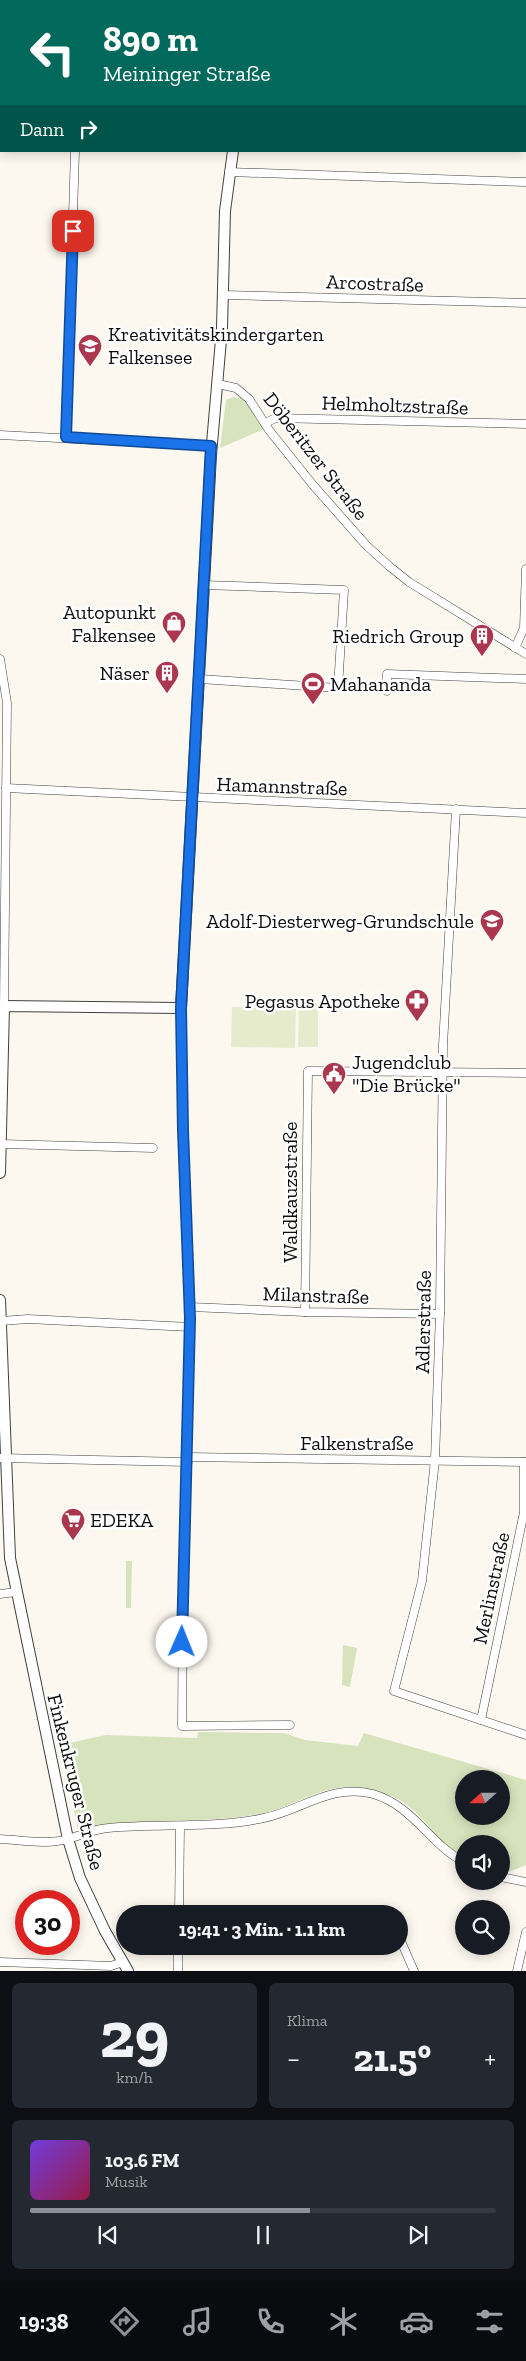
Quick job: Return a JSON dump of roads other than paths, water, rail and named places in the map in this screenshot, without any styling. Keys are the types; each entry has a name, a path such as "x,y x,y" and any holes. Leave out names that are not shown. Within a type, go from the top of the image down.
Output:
{"street":[{"path":"66,437 75,152"},
{"path":"233,152 225,210 223,295 218,384 211,446 181,1008 183,1130 190,1307 188,1459 183,1581 182,1726 290,1725"},
{"path":"229,172 526,182"},
{"name":"Arcostraße","path":"223,295 526,303"},
{"name":"Döberitzer Straße","path":"218,384 236,388 243,393 313,485 366,546 388,566 409,582 526,654"},
{"name":"Helmholtzstraße","path":"265,423 276,418 526,424"},
{"path":"0,435 211,446"},
{"path":"515,648 524,628 526,568"},
{"path":"200,679 338,688 344,590 204,585"},
{"path":"0,659 7,703 4,1006 1,1063 0,1173"},
{"path":"388,691 387,674 526,679"},
{"name":"Hamannstraße","path":"6,788 526,814"},
{"name":"Adlerstraße","path":"456,809 446,973 440,1314 435,1460 422,1580 394,1691 526,1735"},
{"path":"4,1006 181,1008"},
{"name":"Waldkauzstraße","path":"306,1312 308,1071 443,1072"},
{"path":"443,1072 526,1073"},
{"path":"1,1144 152,1148"},
{"name":"Finkenkruger Straße","path":"0,1300 3,1459 8,1536 16,1592 68,1839 80,1878 105,1931 125,1966"},
{"name":"Milanstraße","path":"190,1307 306,1312 440,1314"},
{"path":"1,1321 45,1319 190,1327"},
{"name":"Falkenstraße","path":"3,1459 525,1462"},
{"name":"Merlinstraße","path":"481,1720 524,1512 525,1462"},
{"path":"0,1594 16,1592"},
{"path":"0,1839 56,1841 108,1828 180,1826 265,1818 325,1795 358,1791 380,1797 402,1807 436,1840 455,1855"},
{"path":"179,1905 180,1826"},
{"path":"510,1879 526,1882"},
{"path":"517,1971 526,1932"},
{"path":"178,1955 178,1971"},
{"path":"407,1955 414,1971"},
{"path":"0,1962 125,1966"}],"place":[{"name":"Kreativitätskindergarten Falkensee","path":"90,367"},
{"name":"Autopunkt Falkensee","path":"174,644"},
{"name":"Riedrich Group","path":"482,657"},
{"name":"Näser","path":"167,694"},
{"name":"Mahananda","path":"313,705"},
{"name":"Adolf-Diesterweg-Grundschule","path":"492,942"},
{"name":"Pegasus Apotheke","path":"417,1022"},
{"name":"Jugendclub \"Die Brücke\"","path":"334,1095"},
{"name":"EDEKA","path":"73,1541"}]}
